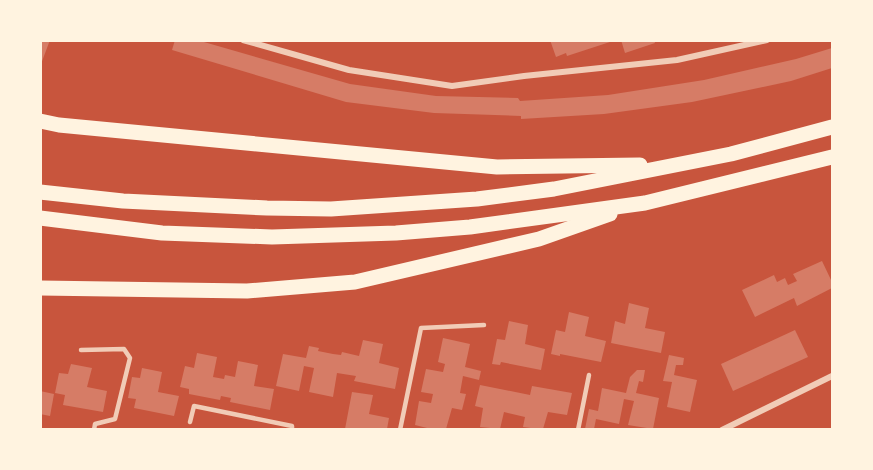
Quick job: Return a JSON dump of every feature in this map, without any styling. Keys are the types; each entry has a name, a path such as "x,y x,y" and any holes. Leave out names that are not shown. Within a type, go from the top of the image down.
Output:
{"main road":[{"path":"40,121 71,126 497,167 676,165"},
{"path":"40,192 123,201 267,208 330,209 477,199 543,190 731,154 832,127"},
{"path":"40,218 162,233 272,237 396,233 470,227 645,202 832,157"},
{"path":"40,288 247,291 355,282 539,239 645,202"}],"street":[{"path":"243,40 349,70 452,86 677,60 767,40"},
{"path":"722,429 832,376"}],"lane":[{"path":"400,429 421,328 484,325"},
{"path":"81,350 124,349 130,358 115,419 95,424 94,429"},
{"path":"578,429 589,375"},
{"path":"190,422 194,406 292,426 292,429"}],"building":[{"path":"40,40 50,40 41,64 40,64"},
{"path":"175,40 197,40 350,84 436,96 518,98 520,101 608,95 704,80 796,59 832,48 832,68 791,81 692,102 604,114 521,119 521,116 434,113 346,102 172,50"},
{"path":"550,40 613,41 567,56 566,53 556,57"},
{"path":"621,40 654,40 655,43 625,53"},
{"path":"822,261 832,282 832,288 797,306 794,298 755,317 742,290 774,275 777,282 785,278 788,285 797,281 793,274"},
{"path":"629,303 649,308 645,328 665,332 661,353 611,343 615,321 625,324"},
{"path":"569,312 589,317 585,336 606,341 601,362 551,354 556,330 565,332"},
{"path":"509,321 528,325 525,344 545,349 541,370 501,362 500,365 492,364 497,339 505,340"},
{"path":"795,330 808,357 733,391 721,364"},
{"path":"443,338 470,344 465,367 481,371 479,380 463,376 460,393 466,394 462,410 452,408 446,429 431,429 415,425 419,401 431,403 433,394 421,392 426,369 443,372 445,364 438,362"},
{"path":"363,340 383,344 379,363 399,368 395,389 354,381 356,376 337,373 333,397 309,392 314,368 304,366 299,391 276,386 283,354 306,358 309,346 319,348 318,351 341,355 342,352 359,356"},
{"path":"197,353 217,357 213,377 224,379 225,375 235,377 238,361 258,365 254,386 274,389 270,410 230,402 231,398 221,396 220,400 189,394 189,389 180,387 185,366 194,368"},
{"path":"669,355 684,358 683,365 676,365 674,375 697,380 690,412 667,407 672,382 663,381"},
{"path":"71,364 92,368 87,387 107,391 103,412 63,405 65,395 55,393 59,373 68,374"},
{"path":"142,368 162,372 158,392 179,396 174,416 134,408 136,399 128,398 132,377 140,378"},
{"path":"637,370 645,370 643,382 639,381 636,393 659,398 653,429 628,425 634,401 624,399 619,424 596,419 594,429 585,429 589,409 598,411 602,388 626,393 630,377"},
{"path":"480,385 530,395 532,386 572,393 567,415 548,412 543,429 523,427 525,417 504,412 500,429 480,427 483,408 475,406"},
{"path":"40,391 54,394 50,416 40,414"},
{"path":"352,392 373,395 369,414 389,418 387,429 345,429"}]}
